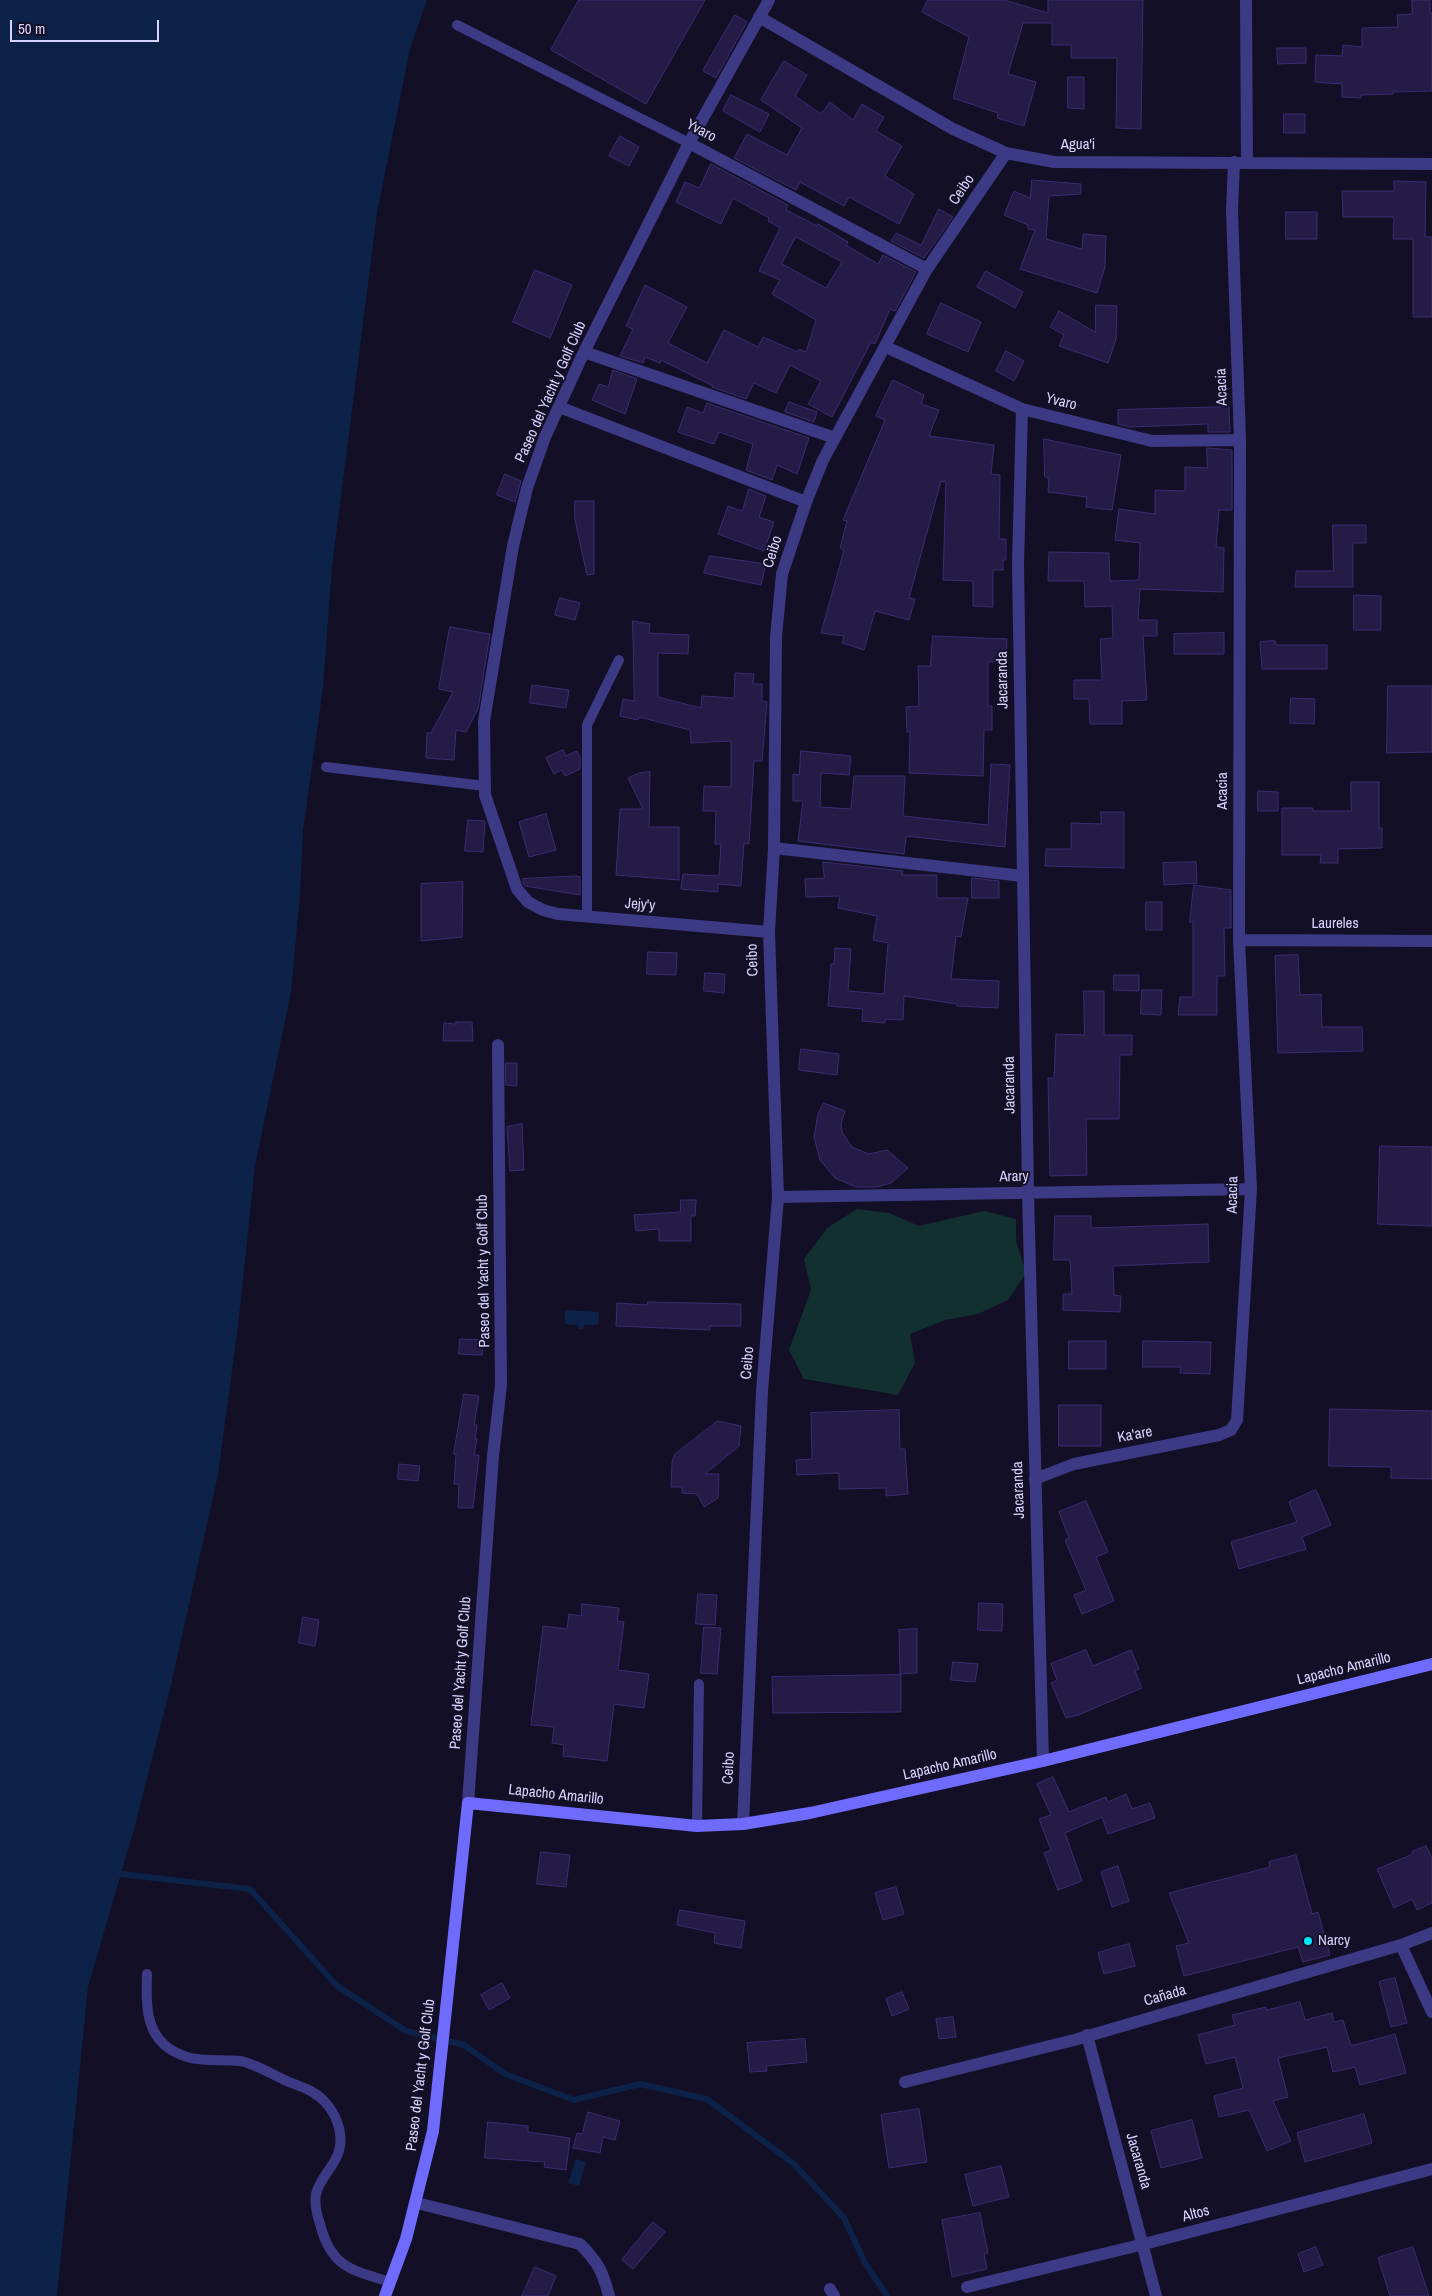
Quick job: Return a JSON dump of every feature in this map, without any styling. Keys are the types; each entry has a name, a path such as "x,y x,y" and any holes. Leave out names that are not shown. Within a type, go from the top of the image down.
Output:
{"main road":[{"name":"Lapacho Amarillo","path":"468,1803 697,1826 742,1824 810,1813 1043,1760 1432,1664"},
{"name":"Paseo del Yacht y Golf Club","path":"385,2296 417,2203 433,2131 468,1803"}],"street":[{"name":"Paseo del Yacht y Golf Club","path":"517,889 485,795 484,721 513,546 527,488 545,437 584,352 689,143 769,0"},
{"path":"1246,0 1247,163"},
{"name":"Agua'i","path":"759,17 952,129 1006,153 1054,162 1432,164"},
{"name":"Yvaro","path":"689,143 927,269"},
{"name":"Ceibo","path":"742,1824 762,1391 778,1197 769,932 774,848 778,619 782,574 806,502 823,460 927,269 1006,153"},
{"name":"Acacia","path":"1234,162 1232,210 1240,440 1239,940 1251,1189 1237,1420"},
{"name":"Yvaro","path":"886,347 1022,409 1152,441 1240,440"},
{"path":"584,352 835,438"},
{"path":"559,407 806,502"},
{"name":"Jacaranda","path":"1022,409 1018,565 1028,1193 1043,1760"},
{"path":"774,848 1023,876"},
{"name":"Jejy'y","path":"517,889 528,902 543,910 558,914 769,932"},
{"name":"Laureles","path":"1239,940 1432,941"},
{"name":"Paseo del Yacht y Golf Club","path":"468,1803 501,1384 498,1045"},
{"name":"Arary","path":"778,1197 1251,1189"},
{"name":"Ka'are","path":"1035,1478 1074,1464 1219,1435 1230,1430 1237,1420"},
{"name":"Cañada","path":"905,2082 1087,2035 1401,1945 1432,1933"},
{"path":"1401,1945 1432,2012"},
{"name":"Jacaranda","path":"1087,2035 1144,2244 1156,2296"},
{"name":"Altos","path":"967,2287 1144,2244 1432,2169"},
{"path":"417,2203 580,2244 596,2261 603,2273 608,2296"}],"lane":[{"name":"Yvaro","path":"457,25 689,143"},
{"path":"587,917 587,725 618,660"},
{"path":"326,767 485,786"},
{"path":"697,1826 699,1684"},
{"path":"147,1974 146,2011 154,2034 170,2049 188,2058 242,2062 312,2091 325,2101 335,2116 340,2131 339,2151 323,2176 316,2195 317,2213 323,2235 336,2259 354,2270 390,2282"}],"green space":[{"path":"857,1209 889,1213 919,1226 984,1211 1016,1219 1016,1240 1026,1273 1008,1300 978,1314 945,1320 910,1334 915,1363 898,1395 804,1379 789,1350 811,1290 804,1259 827,1228"}],"water":[{"path":"0,0 427,0 410,49 377,213 332,567 323,688 303,830 300,895 291,992 255,1166 238,1326 218,1475 170,1689 134,1829 88,1987 57,2296 0,2296"},
{"path":"565,1310 599,1312 598,1325 584,1325 583,1329 579,1329 578,1325 565,1324"},
{"path":"576,2159 586,2162 579,2186 568,2183"}],"building":[{"path":"579,0 705,0 646,104 551,50"},
{"path":"928,0 1004,0 1048,13 1048,0 1143,0 1141,129 1116,128 1117,58 1071,58 1071,45 1052,45 1052,23 1023,23 1008,74 1036,82 1024,126 997,118 998,113 953,98 969,37 922,12"},
{"path":"1412,0 1430,0 1430,13 1432,13 1432,91 1361,95 1361,98 1342,97 1342,84 1315,82 1316,55 1342,56 1343,45 1362,47 1362,28 1398,27 1397,15 1412,14"},
{"path":"735,15 747,22 716,78 703,71"},
{"path":"1277,48 1306,48 1306,63 1278,64"},
{"path":"784,61 807,75 795,96 821,114 830,102 853,120 862,104 884,117 876,131 902,146 885,176 914,194 899,224 849,197 844,206 800,182 796,190 734,158 747,134 787,155 802,128 761,100"},
{"path":"1068,77 1084,77 1084,109 1068,108"},
{"path":"731,95 769,114 760,132 723,111"},
{"path":"1284,114 1305,114 1305,133 1284,133"},
{"path":"620,136 639,147 629,166 609,156"},
{"path":"711,164 788,205 786,210 817,226 818,224 848,242 846,245 878,264 883,255 916,272 895,311 890,309 875,344 871,342 832,417 808,404 821,381 790,365 776,393 754,383 746,399 712,387 661,360 660,363 645,357 643,363 620,356 633,329 626,326 645,285 687,307 668,343 707,363 724,330 758,347 763,337 798,352 799,349 806,352 816,320 772,294 780,280 759,271 780,228 768,221 769,218 733,198 721,224 676,202 685,182 699,188","holes":["796,237 842,262 826,288 782,264"]},
{"path":"1032,180 1081,184 1081,194 1049,196 1046,239 1082,249 1083,234 1106,236 1105,267 1097,293 1020,269 1035,230 1028,229 1028,225 1004,215 1014,191 1030,198"},
{"path":"1394,181 1426,182 1425,237 1432,237 1432,317 1413,317 1413,239 1393,239 1394,217 1343,217 1342,191 1394,191"},
{"path":"939,209 953,217 924,258 891,241 896,233 921,245"},
{"path":"1286,212 1317,212 1317,239 1286,239"},
{"path":"535,270 572,285 550,338 513,322"},
{"path":"986,271 1023,292 1015,308 977,287"},
{"path":"941,303 981,322 968,352 927,334"},
{"path":"1096,305 1117,306 1116,339 1108,363 1059,346 1064,335 1050,327 1059,311 1095,332"},
{"path":"1006,351 1024,361 1014,381 996,371"},
{"path":"613,370 637,379 625,414 592,400 599,384 608,387"},
{"path":"893,380 924,395 921,404 939,410 929,436 994,445 991,474 1000,475 999,539 1006,539 1006,560 1003,560 1003,570 993,570 993,607 973,606 973,581 943,580 946,482 941,481 909,598 915,599 909,620 875,611 864,650 842,643 844,636 821,633 844,550 840,548 847,521 843,520 885,420 876,416"},
{"path":"789,402 817,412 814,422 785,412"},
{"path":"707,403 809,438 797,474 777,465 772,480 746,470 753,444 719,432 714,444 678,432 687,407 703,413"},
{"path":"1229,407 1230,432 1208,432 1208,424 1130,427 1118,424 1118,410"},
{"path":"1044,439 1121,455 1112,510 1086,507 1087,497 1048,492 1049,478 1045,477"},
{"path":"1207,448 1232,450 1232,510 1219,510 1216,547 1224,548 1223,592 1140,589 1138,620 1157,620 1157,636 1143,636 1147,700 1122,701 1122,724 1090,724 1089,699 1074,699 1074,680 1102,680 1100,639 1113,638 1112,606 1085,607 1084,581 1048,581 1049,552 1109,553 1110,581 1139,580 1140,543 1115,540 1119,509 1155,514 1155,490 1185,491 1185,467 1207,468"},
{"path":"505,474 521,481 515,502 497,495"},
{"path":"749,489 766,496 759,517 774,522 764,551 718,534 728,506 742,511"},
{"path":"575,501 594,501 594,574 587,575 575,520"},
{"path":"1333,525 1366,525 1366,543 1353,543 1353,587 1295,587 1296,571 1333,571"},
{"path":"710,556 766,564 761,585 704,573"},
{"path":"1354,595 1381,596 1381,630 1354,630"},
{"path":"560,598 580,603 575,620 555,615"},
{"path":"633,621 650,624 649,633 689,635 688,654 658,653 658,697 701,708 702,696 734,698 735,673 754,674 753,684 762,684 762,701 767,702 762,761 754,761 749,844 744,843 741,886 718,884 718,892 681,889 683,874 719,876 721,844 715,844 716,811 703,811 704,786 731,787 731,741 691,743 690,730 639,717 638,720 620,716 623,699 634,701"},
{"path":"450,627 490,634 478,709 466,732 456,730 454,760 426,758 427,733 431,733 453,692 439,689"},
{"path":"1224,633 1224,654 1174,654 1174,634"},
{"path":"933,636 1007,639 1006,662 988,662 988,706 992,706 992,730 984,730 983,776 909,773 910,732 907,732 906,707 919,706 918,666 930,666"},
{"path":"1275,641 1276,645 1327,645 1327,669 1262,669 1260,642"},
{"path":"532,685 569,690 566,708 530,703"},
{"path":"1388,686 1432,686 1432,752 1387,753"},
{"path":"1291,698 1315,699 1314,724 1290,723"},
{"path":"563,750 566,756 577,751 580,757 580,769 565,776 562,770 554,774 546,758"},
{"path":"801,751 851,756 849,775 821,773 820,807 851,809 854,776 905,776 903,816 988,825 991,764 1010,765 1005,847 906,836 904,854 798,841 803,801 793,801 793,774 799,775"},
{"path":"650,772 649,827 679,827 679,880 616,875 620,809 643,809 628,778 639,773"},
{"path":"1351,782 1379,782 1379,828 1382,828 1382,848 1338,849 1338,863 1320,863 1321,855 1282,855 1282,808 1313,808 1313,811 1351,811"},
{"path":"1258,791 1278,792 1278,811 1258,811"},
{"path":"1101,812 1124,812 1124,868 1045,866 1046,849 1071,849 1071,823 1101,824"},
{"path":"546,814 556,850 529,857 519,822"},
{"path":"468,820 485,821 483,852 465,851"},
{"path":"823,862 903,871 902,875 937,875 937,898 968,898 961,937 956,936 951,979 999,981 998,1008 957,1006 957,1004 904,996 903,1020 885,1019 885,1023 862,1021 863,1009 828,1006 831,964 834,964 835,948 851,949 848,991 884,994 888,943 873,940 877,916 838,908 840,896 806,897 805,879 824,878"},
{"path":"1196,862 1197,883 1164,885 1163,863"},
{"path":"580,877 580,895 525,886 523,882 523,879"},
{"path":"972,878 999,881 999,898 972,898"},
{"path":"463,882 462,937 421,941 421,884"},
{"path":"1194,885 1231,890 1231,928 1224,928 1225,976 1217,976 1217,1015 1178,1015 1180,997 1193,997 1193,922 1190,922"},
{"path":"1146,902 1162,902 1162,930 1146,930"},
{"path":"648,952 677,953 676,975 647,974"},
{"path":"1298,955 1300,995 1321,994 1322,1027 1362,1027 1363,1051 1278,1053 1275,956"},
{"path":"705,973 725,974 724,993 704,991"},
{"path":"1114,975 1139,975 1139,991 1114,990"},
{"path":"1142,990 1162,990 1161,1015 1141,1014"},
{"path":"1084,991 1104,991 1104,1035 1132,1035 1132,1055 1120,1055 1119,1119 1086,1119 1087,1175 1050,1176 1048,1078 1054,1078 1056,1034 1084,1035"},
{"path":"456,1022 472,1022 473,1041 443,1041 444,1023 456,1024"},
{"path":"801,1049 839,1054 837,1075 799,1070"},
{"path":"506,1063 517,1063 517,1086 506,1085"},
{"path":"824,1103 845,1111 841,1124 842,1132 852,1147 869,1154 887,1150 908,1168 891,1183 877,1187 856,1187 835,1178 820,1160 814,1137 818,1114"},
{"path":"522,1124 524,1170 510,1171 507,1127"},
{"path":"1380,1146 1432,1147 1432,1226 1378,1224"},
{"path":"681,1200 696,1200 695,1216 691,1216 691,1241 659,1241 659,1229 636,1231 634,1215 680,1212"},
{"path":"1055,1216 1091,1216 1091,1228 1208,1224 1209,1262 1113,1266 1114,1295 1121,1296 1120,1312 1063,1310 1063,1294 1072,1294 1070,1260 1054,1260"},
{"path":"648,1302 741,1304 741,1326 710,1326 710,1330 616,1326 617,1303 647,1305"},
{"path":"460,1339 483,1340 482,1355 459,1354"},
{"path":"1069,1341 1106,1341 1106,1369 1069,1369"},
{"path":"1143,1341 1211,1342 1210,1374 1180,1373 1181,1367 1143,1367"},
{"path":"464,1394 479,1396 474,1425 477,1425 475,1439 477,1439 474,1455 479,1455 473,1508 458,1508 459,1484 454,1484 456,1454 454,1454"},
{"path":"1059,1405 1101,1405 1101,1446 1059,1446"},
{"path":"1330,1409 1432,1411 1432,1479 1391,1478 1391,1467 1329,1466"},
{"path":"899,1410 900,1449 905,1449 908,1494 886,1496 886,1488 839,1489 839,1473 797,1475 796,1460 812,1459 811,1413"},
{"path":"718,1421 741,1426 739,1446 705,1474 719,1474 718,1498 704,1507 697,1494 682,1493 682,1487 671,1487 672,1463 674,1455"},
{"path":"399,1464 420,1466 418,1481 398,1479"},
{"path":"1316,1490 1331,1525 1302,1537 1306,1549 1239,1569 1231,1542 1297,1522 1289,1502"},
{"path":"1086,1501 1108,1552 1096,1557 1114,1601 1082,1614 1074,1595 1086,1590 1065,1540 1069,1538 1059,1512"},
{"path":"698,1594 717,1595 715,1625 696,1624"},
{"path":"979,1603 1003,1604 1002,1631 978,1630"},
{"path":"582,1604 619,1608 617,1621 624,1622 618,1670 649,1674 644,1708 614,1704 607,1761 563,1756 564,1745 552,1743 554,1727 531,1725 543,1626 567,1629 569,1614 581,1616"},
{"path":"303,1617 319,1620 315,1646 299,1643"},
{"path":"704,1627 721,1628 717,1674 701,1673"},
{"path":"917,1629 917,1673 900,1674 899,1630"},
{"path":"1086,1650 1093,1666 1131,1650 1139,1669 1135,1671 1142,1688 1078,1715 1066,1718 1051,1683 1057,1680 1051,1664"},
{"path":"953,1662 978,1664 975,1682 951,1680"},
{"path":"901,1675 901,1712 773,1713 772,1677"},
{"path":"1053,1777 1069,1812 1106,1797 1108,1802 1126,1794 1132,1809 1150,1803 1155,1818 1108,1834 1102,1817 1065,1833 1082,1881 1058,1890 1044,1853 1051,1850 1039,1819 1051,1815 1037,1784"},
{"path":"1426,1846 1432,1858 1432,1903 1417,1910 1412,1899 1394,1908 1377,1869 1413,1854 1412,1852"},
{"path":"541,1852 570,1855 566,1887 537,1884"},
{"path":"1296,1855 1312,1914 1318,1912 1330,1955 1303,1962 1298,1947 1184,1976 1176,1946 1189,1943 1169,1893 1270,1867 1269,1862"},
{"path":"1118,1866 1129,1901 1112,1907 1101,1872"},
{"path":"896,1887 904,1914 883,1920 875,1893"},
{"path":"680,1910 745,1921 741,1948 714,1943 715,1933 677,1925"},
{"path":"1129,1944 1135,1966 1104,1974 1098,1953"},
{"path":"1395,1978 1407,2023 1391,2027 1379,1982"},
{"path":"502,1983 510,1998 489,2010 481,1995"},
{"path":"902,1992 909,2009 892,2016 886,1999"},
{"path":"1300,2002 1305,2020 1332,2013 1334,2022 1343,2020 1351,2046 1395,2034 1406,2073 1360,2085 1355,2067 1333,2072 1327,2047 1278,2058 1288,2097 1273,2101 1291,2141 1267,2151 1249,2110 1219,2117 1214,2096 1243,2088 1235,2057 1206,2064 1198,2035 1235,2025 1232,2015"},
{"path":"953,2017 956,2037 939,2039 936,2019"},
{"path":"805,2039 807,2062 766,2066 767,2071 750,2072 747,2043"},
{"path":"919,2109 927,2162 889,2168 881,2115"},
{"path":"588,2112 620,2121 615,2140 603,2137 600,2153 573,2148 577,2133 582,2134"},
{"path":"1364,2114 1372,2143 1305,2162 1297,2133"},
{"path":"1192,2120 1202,2158 1161,2168 1151,2131"},
{"path":"488,2122 528,2126 528,2132 570,2138 566,2170 544,2167 545,2162 485,2158"},
{"path":"1001,2166 1009,2197 973,2206 965,2175"},
{"path":"980,2213 988,2253 984,2254 987,2269 952,2277 942,2220"},
{"path":"653,2222 665,2232 633,2269 622,2260"},
{"path":"1316,2247 1323,2265 1304,2272 1298,2254"},
{"path":"1413,2247 1429,2296 1390,2296 1378,2258"},
{"path":"535,2267 556,2276 548,2296 522,2296"}],"waterway":[{"path":"112,1873 250,1889 337,1986 406,2031 464,2045 505,2074 574,2100 640,2084 707,2099 794,2164 844,2218 865,2263 887,2296"}],"place":[{"name":"Narcy","path":"1308,1941"}]}
